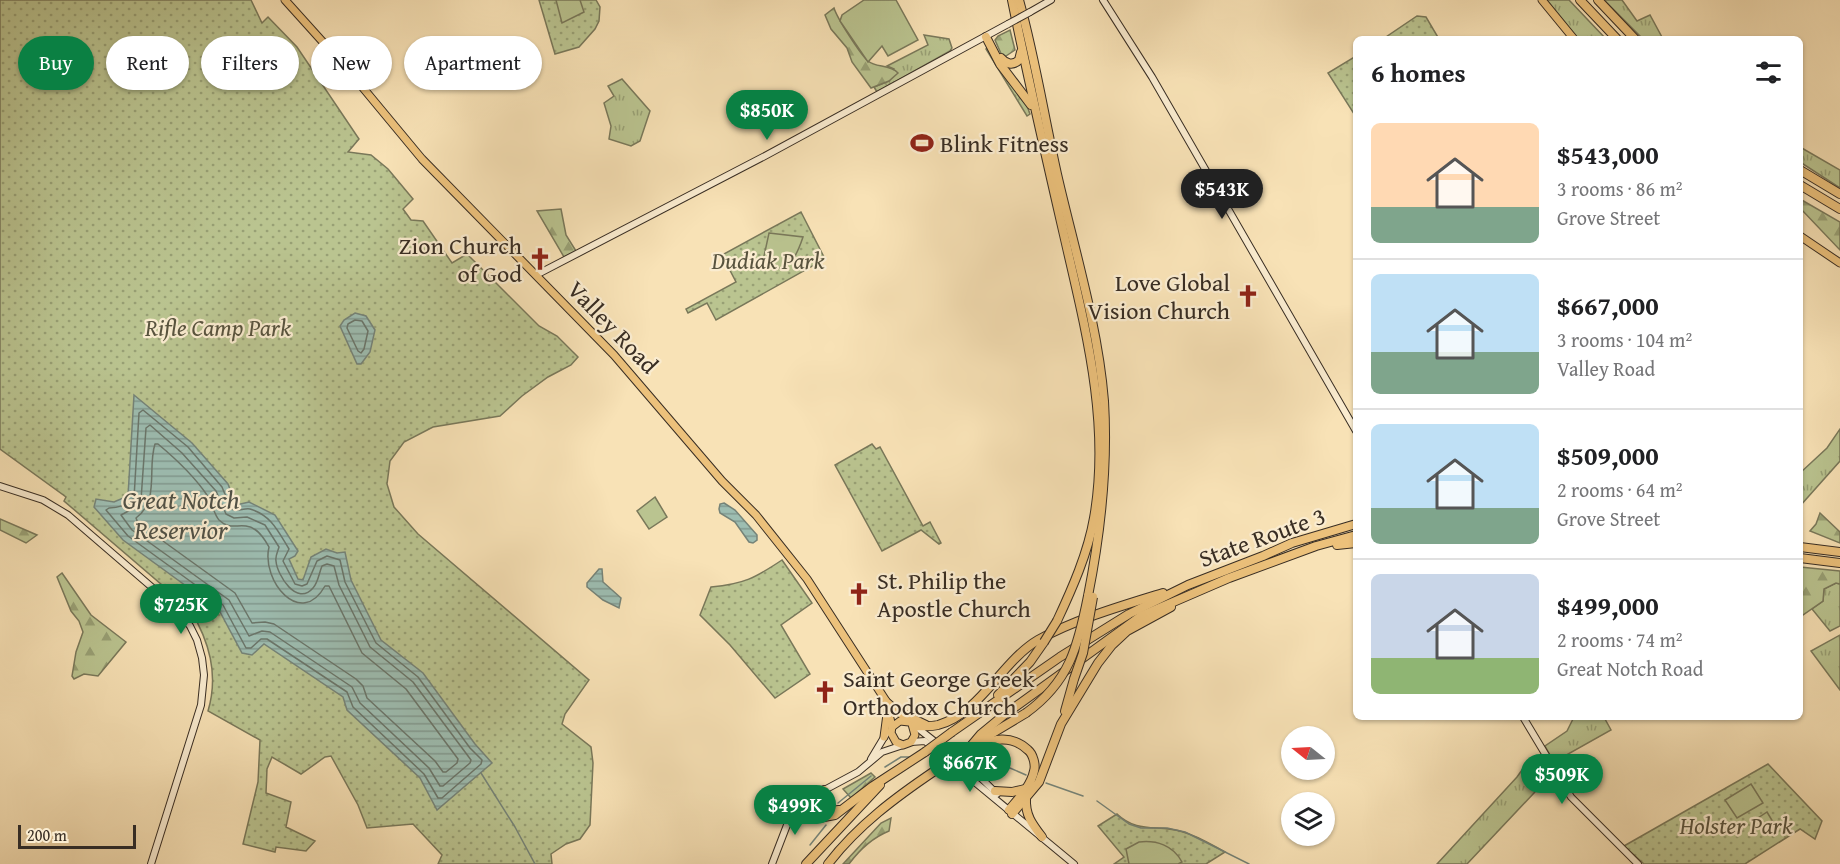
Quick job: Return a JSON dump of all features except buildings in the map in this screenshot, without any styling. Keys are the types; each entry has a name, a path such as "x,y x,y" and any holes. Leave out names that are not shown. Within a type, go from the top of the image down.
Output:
{"highway":[{"path":"795,815 820,819 835,814 925,752 1002,692 1030,662 1058,621 1076,577 1094,518 1098,475 1098,421 1091,357 1012,0"},
{"path":"1012,811 1038,782 1061,724 1083,652 1098,543 1106,449 1100,368 1026,12 1020,0"},
{"path":"1580,0 1614,36"},
{"path":"1598,0 1632,36"},
{"path":"986,37 1000,64 1028,99 1036,114"},
{"path":"992,48 1004,61 1013,64 1020,57 1020,41"},
{"path":"1803,172 1840,194"},
{"path":"1803,187 1840,209"},
{"name":"State Route 3","path":"1181,588 1292,543 1353,525"},
{"name":"State Route 3","path":"1190,594 1316,546 1353,536"},
{"path":"1289,557 1353,543"},
{"path":"1803,545 1840,548"},
{"path":"1803,546 1840,552"},
{"path":"1803,558 1840,563"},
{"path":"952,732 1085,641 1129,614 1181,588"},
{"path":"912,724 930,727 949,721 976,701 1004,668 1041,638 1082,621 1181,588"},
{"path":"1061,724 1098,663 1112,645 1127,632 1182,601 1190,594"},
{"path":"970,747 981,734 1004,715 1113,635 1141,616 1190,594"},
{"path":"828,864 846,841 894,798 1026,713 1046,697 1067,669 1080,636 1090,597"},
{"path":"899,712 930,727"},
{"path":"970,747 997,739 1009,739 1020,742 1031,753 1035,769 1031,781 1012,811"},
{"path":"806,864 885,779"},
{"path":"995,792 1025,789"},
{"path":"824,790 822,801 826,808 832,811 840,810"},
{"path":"1026,798 1025,807 1029,820 1042,837"}],"main road":[{"name":"Valley Road","path":"285,0 349,71 422,159 622,363 722,481 756,515 807,579 886,701 912,724"},
{"path":"1542,0 1572,36"},
{"path":"1803,238 1840,263"},
{"name":"Valley Road","path":"886,701 892,729"},
{"path":"884,737 887,711"},
{"path":"900,721 912,724 915,735 911,741 903,745 894,740 892,729 900,721"}],"street":[{"path":"536,275 763,157 1051,0"},
{"path":"1103,0 1152,77 1353,426"},
{"path":"0,486 44,500 68,515 176,608 194,633 204,667 201,705 151,864"},
{"path":"1525,720 1571,797 1638,864"},
{"name":"Valley Road","path":"912,724 982,779 1022,821 1074,864"},
{"path":"868,764 884,737 892,729"},
{"name":"Valley Road","path":"911,741 925,741 1012,811"},
{"path":"772,864 784,832 806,802 858,772 882,752 903,745"}],"green space":[{"name":"Rifle Camp Park","path":"0,0 251,0 262,23 268,17 286,36 201,36 201,90 299,90 299,50 311,68 311,90 326,90 359,139 348,152 371,155 388,169 413,199 403,209 411,220 423,221 452,263 467,254 539,326 557,336 578,357 571,365 548,377 522,396 500,416 433,427 404,442 390,461 387,484 394,507 418,534 589,680 565,714 562,724 591,747 593,763 590,825 580,839 566,844 551,854 552,864 438,864 442,855 413,824 367,828 358,805 331,756 325,757 301,774 272,757 267,769 266,793 291,802 286,827 315,841 306,851 276,847 275,852 243,844 258,782 260,740 208,711 212,684 210,658 202,633 190,609 64,501 66,497 0,449"},
{"path":"539,0 596,0 600,7 599,21 579,47 555,54"},
{"path":"556,0 580,0 584,12 562,23"},
{"path":"864,0 896,0 918,40 888,56 882,46 868,62 840,21 842,15"},
{"path":"1545,0 1569,0 1603,36 1575,36"},
{"path":"1604,0 1622,0 1637,21 1650,15 1661,36 1640,36"},
{"path":"834,8 849,36 868,61 891,68 898,73 889,81 871,88 852,62 847,48 831,29 825,15"},
{"path":"1417,16 1426,17 1437,36 1387,36"},
{"path":"1010,30 1015,50 1003,58 995,40"},
{"path":"924,35 949,39 952,48 877,92 874,87 889,81 894,69 887,66 928,45"},
{"path":"988,46 1023,95 1030,114 1027,116 986,49"},
{"path":"1353,58 1353,112 1328,73"},
{"path":"622,79 650,111 640,141 631,146 609,139 611,126 604,103 614,96 608,86"},
{"path":"1803,149 1840,170 1840,188 1803,164"},
{"path":"1803,201 1840,222 1840,250 1803,211"},
{"path":"561,209 566,235 576,251 564,257 537,211"},
{"name":"Dudiak Park","path":"801,212 825,259 716,320 707,303 688,313 686,309 736,282 722,255"},
{"path":"769,233 803,237 795,257 786,266 774,269 766,267 763,261"},
{"path":"1840,429 1840,461 1803,503 1803,470 1827,448"},
{"path":"872,444 876,449 880,447 923,526 930,522 941,543 939,544 921,530 882,551 835,465"},
{"path":"655,497 667,517 649,529 637,511"},
{"path":"1820,513 1840,532 1840,543 1810,531 1816,524"},
{"path":"0,519 37,535 26,543 0,530"},
{"path":"782,560 812,603 781,625 810,674 775,698 730,645 700,615 711,587 749,579"},
{"path":"1803,567 1840,571 1840,584 1836,583 1824,589 1823,601 1803,615"},
{"path":"62,573 91,615 126,642 98,676 84,674 74,679 72,676 76,652 83,632 79,621 71,611 57,577"},
{"path":"1836,583 1840,584 1840,626 1830,631 1812,609 1823,601 1824,589"},
{"path":"1840,635 1840,690 1811,651"},
{"path":"1572,720 1606,720 1611,730 1554,762 1545,746 1567,731"},
{"path":"1538,758 1550,776 1467,864 1437,864 1517,777 1527,763"},
{"name":"Holster Park","path":"1768,764 1822,821 1815,839 1800,829 1745,864 1644,864 1624,846"},
{"path":"871,773 875,777 851,798 843,789"},
{"path":"1751,784 1763,803 1737,818 1725,800"},
{"path":"1767,812 1776,827 1766,832 1758,818"},
{"path":"1117,814 1133,824 1189,834 1225,852 1206,864 1114,864 1124,857 1098,826"},
{"path":"891,818 889,831 867,844 849,864 843,864 881,823"},
{"path":"1139,842 1164,845 1174,851 1182,862 1178,864 1129,864 1126,849"}],"water":[{"path":"355,313 366,316 375,330 370,352 361,364 357,364 340,326 344,320"},
{"name":"Great Notch Reservior","path":"134,395 192,443 228,484 236,505 249,502 275,515 298,551 289,559 298,579 303,580 311,557 326,549 337,553 345,552 351,580 381,640 423,673 475,744 492,763 437,810 420,778 347,710 343,697 264,644 252,655 242,653 219,610 123,540 94,507 96,499 114,502 128,496"},
{"path":"724,503 735,510 757,535 757,540 753,543 749,542 735,522 720,513 720,504"},
{"path":"599,569 602,569 603,582 621,598 619,608 603,600 587,587 587,583"}],"waterway":[{"path":"885,767 901,757 911,757"},
{"path":"980,765 1010,768 1026,775"},
{"path":"481,773 535,864"},
{"path":"838,803 871,776"},
{"path":"1046,783 1083,796"},
{"path":"1097,801 1129,824 1141,828 1167,828 1185,832 1249,864"},
{"path":"810,845 826,825"}],"place":[{"name":"Blink Fitness","path":"922,143"},
{"name":"Zion Church of God","path":"540,259"},
{"name":"Love Global Vision Church","path":"1248,296"},
{"name":"St. Philip the Apostle Church","path":"859,594"},
{"name":"Saint George Greek Orthodox Church","path":"825,692"}]}
